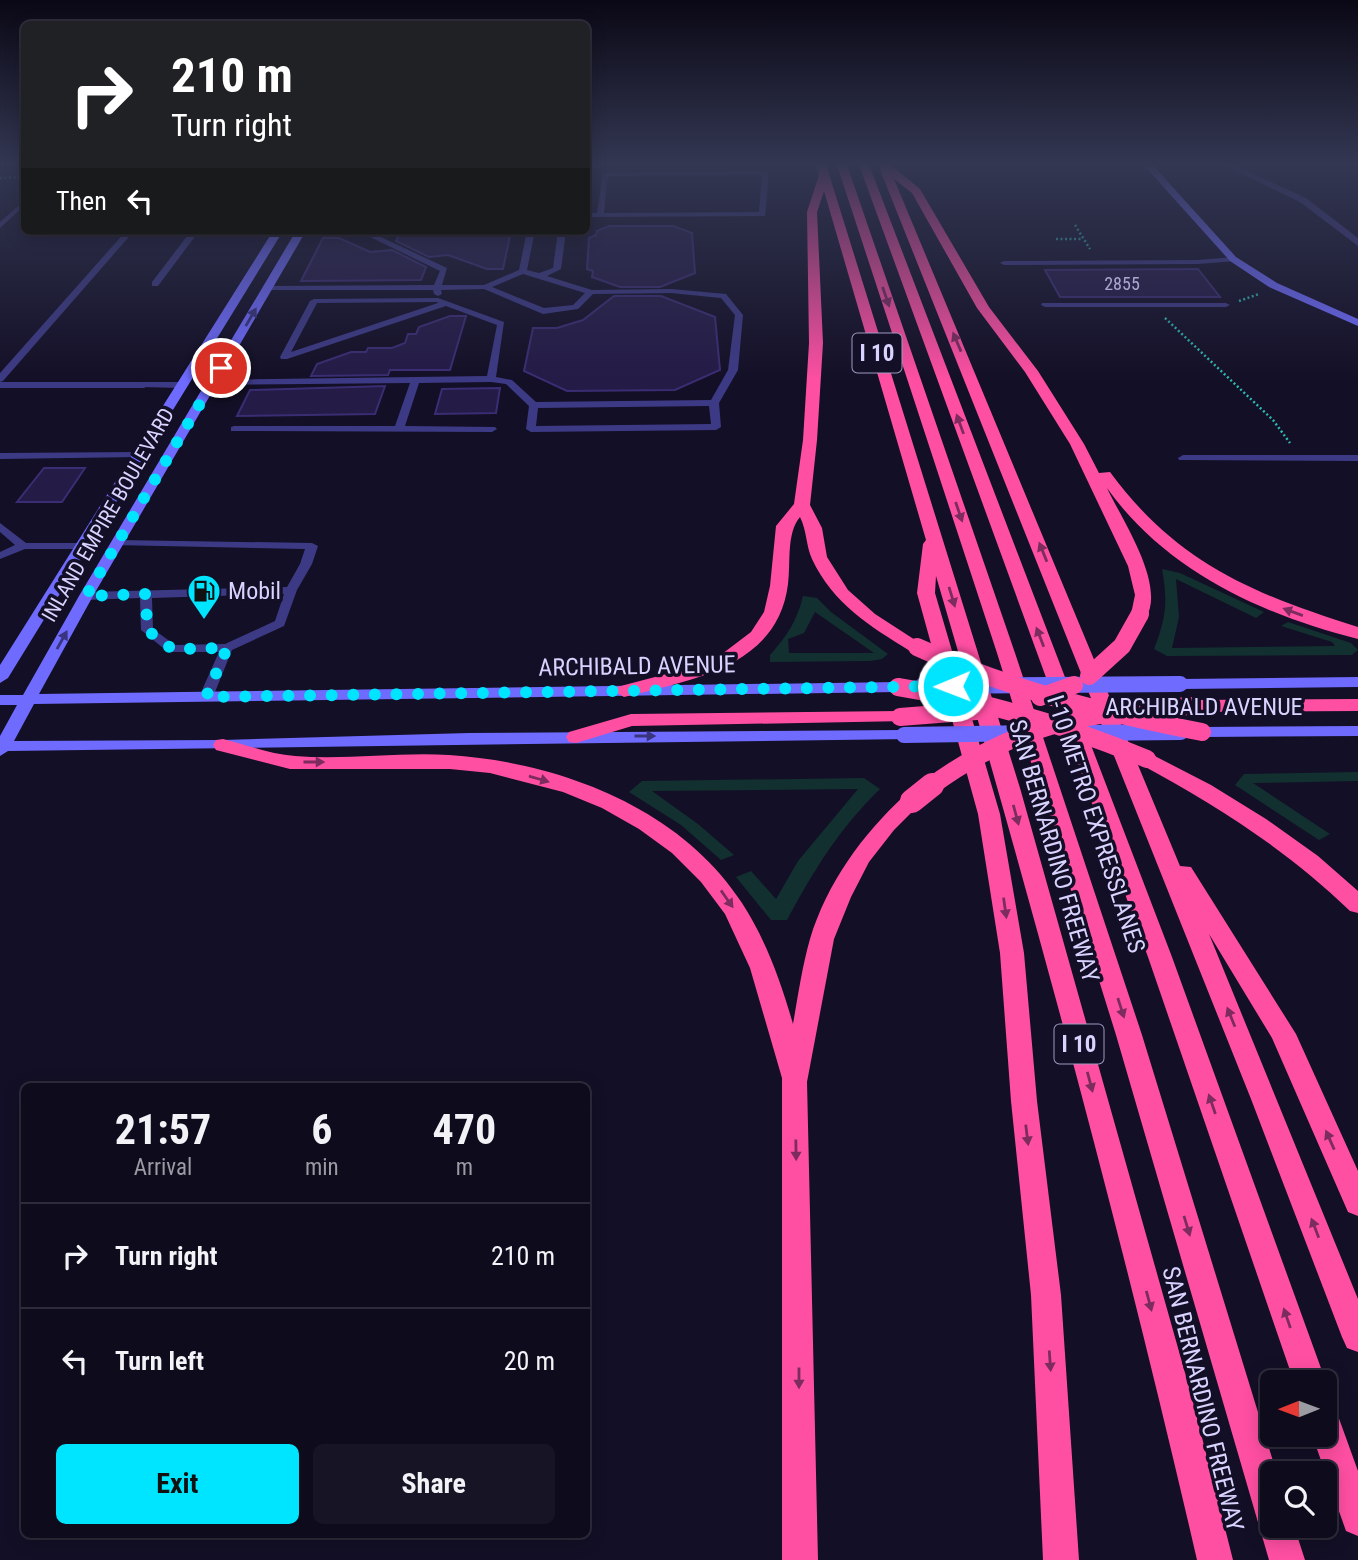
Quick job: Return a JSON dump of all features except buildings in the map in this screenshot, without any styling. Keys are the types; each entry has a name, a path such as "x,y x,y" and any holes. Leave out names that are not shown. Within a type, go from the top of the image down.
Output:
{"highway":[{"path":"624,691 700,671 729,658 758,636 768,624 777,600 785,526 802,505 816,371 813,235"},
{"name":"SAN BERNARDINO FREEWAY","path":"848,235 1020,828 1175,1394 1215,1560"},
{"name":"I-10 METRO EXPRESSLANES","path":"853,235 1006,653 1112,982 1260,1471"},
{"name":"I-10 METRO EXPRESSLANES","path":"890,235 1160,957 1306,1370"},
{"path":"912,235 1358,1337"},
{"path":"576,737 631,720 902,726 1001,709 1074,685 1088,677 1122,646 1140,614 1144,595 1137,566 1077,444 1031,370 983,307 941,235"},
{"path":"1077,444 1102,469 1131,512 1181,556 1216,578 1273,604 1358,633"},
{"path":"802,505 814,528 819,557 841,593 869,618 917,647 964,670 1042,696 1107,714 1202,732"},
{"path":"932,532 926,593 989,814 1012,953 1024,1101 1046,1295 1061,1560"},
{"path":"898,687 945,694 1059,724 1147,759 1202,789 1317,866 1358,905"},
{"path":"800,1560 794,1082 822,939 839,897 860,858 886,825 912,801 975,756 1023,733 1107,714 1191,706 1358,705"},
{"path":"223,745 291,762 413,761 481,765 560,785 633,816 658,832 703,869 734,909 767,976 794,1082"},
{"path":"1150,820 1283,1034 1358,1203"},
{"path":"1333,1447 1358,1519"},
{"path":"1281,1538 1287,1560"}],"main road":[{"name":"INLAND EMPIRE BOULEVARD","path":"0,678 83,546 136,455 275,235"},
{"name":"INLAND EMPIRE BOULEVARD","path":"1,747 86,596 299,235"},
{"path":"1209,235 1233,259 1273,285 1358,323"},
{"name":"ARCHIBALD AVENUE","path":"0,700 1358,682"},
{"name":"ARCHIBALD AVENUE","path":"902,726 1023,733 1358,731"},
{"path":"1,747 576,737"}],"street":[{"path":"144,385 181,385"}],"lane":[{"path":"0,379 126,235"},
{"path":"155,284 192,235"},
{"path":"370,235 444,270 438,287 442,301"},
{"path":"523,271 530,235"},
{"path":"540,276 557,269 561,235"},
{"path":"1004,263 1198,262 1233,259"},
{"path":"485,287 523,271 591,292 671,291 723,296 738,315 733,370 714,403 716,427 531,429 534,405"},
{"path":"267,288 485,287 543,311 575,307 591,292"},
{"path":"321,289 284,357 442,301"},
{"path":"314,301 442,301 501,324 491,379"},
{"path":"1045,305 1226,305"},
{"path":"212,382 491,379 509,382 534,405 714,403"},
{"path":"399,429 415,380"},
{"path":"0,385 144,385"},
{"path":"234,429 492,429"},
{"path":"0,456 136,455"},
{"path":"1183,458 1358,458"},
{"path":"0,526 23,546"},
{"path":"118,543 312,546 306,564 291,590 280,623 227,648 172,649 147,630 146,594"},
{"path":"0,555 23,546 83,546"},
{"path":"86,596 291,590"},
{"path":"206,697 227,648"}],"path":[{"path":"1056,239 1084,239"},
{"path":"1152,305 1273,420 1301,458"}],"green space":[{"path":"1162,569 1180,573 1264,612 1256,618 1176,579 1179,617 1172,648 1335,646 1332,642 1281,626 1288,622 1351,643 1358,650 1352,655 1167,656 1154,649 1165,610"},
{"path":"803,596 817,598 831,612 888,654 882,659 870,661 770,662 770,655 791,628","holes":["815,612 874,653 789,653 788,639 804,633"]},
{"path":"1358,772 1358,781 1253,783 1330,834 1319,840 1235,785 1244,774"},
{"path":"864,778 880,789 852,819 828,851 787,920 771,920 736,877 751,871 776,899 798,861 858,789 652,791 698,824 734,855 721,860 681,825 629,792 642,781"}],"place":[{"name":"Mobil","path":"204,621"}],"route":[{"path":"221,368 86,596 146,594 147,630 172,649 227,648 206,697 953,686"}]}
